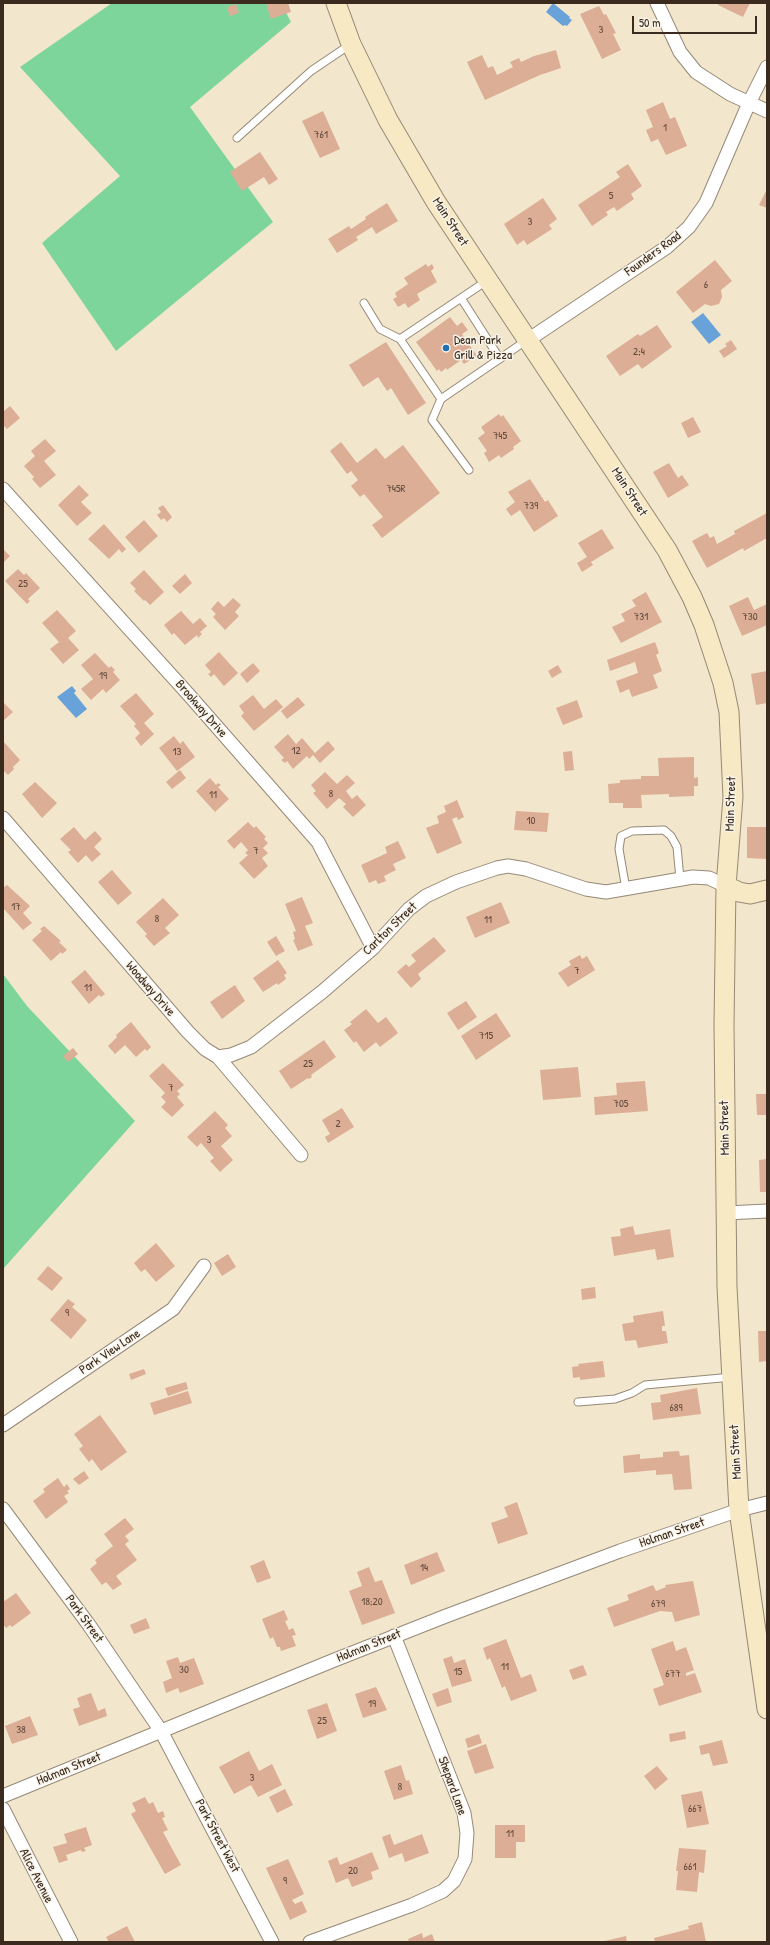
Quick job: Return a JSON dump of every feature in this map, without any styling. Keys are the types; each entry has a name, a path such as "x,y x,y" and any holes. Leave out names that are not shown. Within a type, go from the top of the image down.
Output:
{"main road":[{"name":"Main Street","path":"336,3 351,44 388,120 436,202 667,550 692,597 704,625 723,682 729,712 733,797 726,886 724,1025 727,1287 739,1510 767,1709"},
{"path":"726,886 739,892 750,894 767,890"}],"street":[{"path":"657,3 686,61 696,72 730,94 767,111"},
{"name":"Founders Road","path":"528,340 667,247 689,227 706,203 749,103 767,67"},
{"name":"Brookway Drive","path":"3,489 168,672 318,842 373,948"},
{"name":"Woodway Drive","path":"3,818 188,1032 205,1049 218,1058 301,1156"},
{"name":"Carlton Street","path":"218,1058 231,1055 251,1047 322,992 373,948 409,909 426,896 456,882 497,868 508,866 526,868 586,889 606,892 693,877 709,878 726,886"},
{"path":"726,1213 767,1211"},
{"name":"Park View Lane","path":"3,1425 173,1309 204,1266"},
{"name":"Holman Street","path":"3,1796 394,1636 550,1576 739,1510 767,1503"},
{"name":"Park Street","path":"3,1509 89,1625 161,1731"},
{"name":"Shepard Lane","path":"310,1942 412,1905 443,1891 454,1881 465,1859 467,1833 464,1813 394,1636"},
{"name":"Park Street West","path":"161,1731 272,1942"},
{"name":"Alice Avenue","path":"3,1809 71,1942"}],"lane":[{"path":"237,138 311,71 351,44"},
{"path":"400,339 488,280"},
{"path":"461,298 500,359"},
{"path":"364,303 380,329 400,339 441,399"},
{"path":"469,470 432,420 441,399 528,340"},
{"path":"626,889 619,849 621,836 632,831 664,830 671,836 677,847 680,879"},
{"path":"578,1402 615,1399 632,1393 645,1385 732,1377"}],"green space":[{"path":"112,3 281,3 291,22 190,107 273,222 116,351 42,243 120,176 20,67"},
{"path":"3,974 27,1006 135,1121 3,1269"}],"water":[{"path":"553,3 572,20 567,26 563,26 546,12"},
{"path":"703,313 721,335 709,344 691,322"},
{"path":"72,686 76,691 74,693 87,709 76,718 57,697"}],"building":[{"path":"266,3 288,3 291,12 271,19"},
{"path":"719,3 750,3 743,17 718,5"},
{"path":"236,4 239,13 230,16 227,7"},
{"path":"599,6 604,15 606,14 616,33 613,34 621,50 602,59 580,14"},
{"path":"556,50 561,68 540,75 485,100 467,62 482,55 488,68 493,66 497,75 513,67 510,62 519,58 521,62 534,56"},
{"path":"663,102 670,119 675,117 687,146 666,155 658,139 651,142 646,130 653,127 646,110"},
{"path":"323,111 340,149 320,158 302,121"},
{"path":"260,152 278,179 269,185 264,177 242,191 230,172"},
{"path":"628,164 642,186 631,194 634,199 617,211 614,207 606,212 608,215 592,226 578,205 620,177 616,172"},
{"path":"767,189 767,208 759,205"},
{"path":"543,198 557,219 549,225 552,229 527,245 524,240 517,245 504,224"},
{"path":"387,203 398,221 376,234 372,227 356,237 358,240 337,253 328,239 349,226 351,229 366,219 365,217"},
{"path":"715,260 732,281 721,290 722,297 719,304 711,306 705,304 693,313 676,292"},
{"path":"426,264 428,267 432,264 434,268 431,271 437,282 417,294 420,300 408,308 405,303 398,307 393,299 397,297 395,293 408,284 404,278"},
{"name":"Dean Park Grill & Pizza","path":"450,317 457,326 462,322 468,330 462,334 477,356 464,364 461,360 447,370 446,368 441,372 439,369 437,371 416,342"},
{"path":"657,325 672,347 642,369 638,364 620,376 606,356 638,334 640,336"},
{"path":"731,340 737,349 724,358 719,351 727,346 725,344"},
{"path":"386,342 426,403 408,415 391,388 387,391 378,377 363,387 349,365"},
{"path":"10,406 20,418 7,429 3,425 3,412"},
{"path":"499,414 501,417 503,415 521,441 513,447 514,449 501,458 499,455 489,462 484,453 487,451 478,438 485,433 481,427"},
{"path":"693,417 701,432 688,438 681,423"},
{"path":"45,439 56,451 44,461 56,475 40,488 32,479 34,477 24,466 35,456 31,451"},
{"path":"341,442 357,463 376,448 385,459 403,445 440,493 382,538 372,525 383,517 364,494 360,497 351,486 358,480 351,471 347,474 330,451"},
{"path":"669,463 678,478 682,475 689,485 668,498 653,472"},
{"path":"530,479 545,502 548,500 558,516 534,532 520,510 511,516 506,509 515,502 508,492"},
{"path":"79,485 89,495 81,502 92,513 77,526 58,505"},
{"path":"163,505 172,517 167,522 164,518 161,520 157,515 161,512 158,508"},
{"path":"767,513 767,538 744,551 743,548 707,568 692,541 707,533 710,538 714,536 717,544 735,534 734,531"},
{"path":"144,520 158,536 139,553 125,537"},
{"path":"104,524 126,549 122,553 119,549 109,559 88,539"},
{"path":"602,529 614,548 591,562 593,565 582,572 577,563 587,557 578,543"},
{"path":"3,549 10,556 3,563"},
{"path":"18,569 24,575 26,573 40,588 28,599 30,601 27,604 5,581"},
{"path":"144,570 164,592 150,605 134,591 136,589 130,583"},
{"path":"185,574 192,583 180,594 172,586"},
{"path":"646,592 662,622 621,643 612,627 625,621 621,614 636,606 632,600"},
{"path":"748,597 754,610 767,604 767,625 742,636 729,606"},
{"path":"233,598 241,605 235,612 239,616 225,630 213,617 216,614 211,609 218,601 224,607"},
{"path":"57,610 76,631 68,638 79,650 63,664 50,649 59,642 42,623"},
{"path":"181,611 193,624 200,618 207,626 200,632 202,634 198,638 197,635 185,645 174,633 172,635 164,625"},
{"path":"655,642 659,653 656,655 662,671 653,675 658,688 632,697 629,689 620,693 616,681 638,673 635,662 610,671 607,660"},
{"path":"219,652 238,673 224,686 214,674 211,677 208,674 211,672 205,665"},
{"path":"95,653 109,668 111,666 115,670 113,672 120,680 106,693 103,689 91,700 81,689 93,679 81,665"},
{"path":"253,663 260,671 247,683 240,674"},
{"path":"558,665 562,672 552,678 548,671"},
{"path":"767,671 767,703 756,705 751,674"},
{"path":"136,693 154,714 144,723 154,734 141,746 135,738 140,733 134,726 136,724 120,706"},
{"path":"253,695 264,709 276,699 283,707 254,731 241,716 244,713 239,706"},
{"path":"298,697 305,705 287,719 281,711"},
{"path":"577,700 583,717 563,725 556,708"},
{"path":"3,702 13,712 3,721"},
{"path":"288,734 296,744 302,738 315,753 328,741 335,749 320,763 313,755 309,759 307,756 293,769 287,761 285,763 281,760 284,758 274,747"},
{"path":"174,736 180,744 183,741 195,757 177,771 159,748"},
{"path":"3,741 20,760 8,775 3,770"},
{"path":"572,751 574,770 565,771 563,752"},
{"path":"694,757 694,778 698,777 698,786 694,786 694,796 669,797 669,794 641,795 642,808 623,808 623,803 609,803 608,784 620,783 620,780 641,779 641,776 659,776 658,758"},
{"path":"180,770 186,778 172,789 166,782"},
{"path":"325,772 337,784 347,775 355,783 346,791 352,799 357,795 366,805 353,817 343,807 346,804 339,798 327,809 313,793 316,791 311,785"},
{"path":"210,778 216,785 218,783 221,785 218,787 229,799 215,812 196,791"},
{"path":"35,782 57,803 42,818 22,794"},
{"path":"457,800 464,817 458,820 457,817 452,819 462,843 437,854 426,828 439,823 437,816 446,812 444,806"},
{"path":"516,811 549,813 547,832 514,830"},
{"path":"248,822 254,828 256,826 266,837 264,839 268,843 263,848 268,853 262,858 268,866 254,879 239,863 248,855 245,853 248,850 241,842 234,849 227,841"},
{"path":"74,827 85,840 95,831 102,839 94,847 101,854 92,862 86,855 78,863 68,852 71,850 60,839"},
{"path":"747,827 767,827 767,859 747,858"},
{"path":"398,841 406,858 393,864 396,870 384,876 386,881 378,884 376,880 369,883 361,865 387,853 385,847"},
{"path":"112,870 132,893 118,905 98,882"},
{"path":"7,885 30,906 23,913 32,923 23,930 3,908 3,888"},
{"path":"302,897 313,923 305,926 313,945 298,951 293,940 295,939 293,932 296,931 285,904"},
{"path":"163,898 179,915 165,928 170,933 154,946 145,936 147,934 136,922"},
{"path":"501,902 510,923 475,938 466,917"},
{"path":"44,926 61,941 59,942 67,950 62,954 61,952 51,961 32,940 42,931 40,929"},
{"path":"276,936 285,951 276,956 267,942"},
{"path":"434,937 446,951 418,974 421,979 411,988 397,972 406,964 409,967 416,961 411,955"},
{"path":"580,955 582,959 587,956 595,970 568,987 558,973 571,965 569,961"},
{"path":"278,960 287,973 284,975 286,979 278,985 277,983 263,992 253,978"},
{"path":"85,970 105,994 101,997 99,995 89,1004 71,982"},
{"path":"235,985 245,1001 222,1019 210,1002"},
{"path":"466,1001 477,1017 458,1030 447,1013"},
{"path":"366,1009 378,1023 386,1017 398,1033 380,1047 376,1042 364,1052 356,1041 354,1043 344,1030 352,1024 350,1022"},
{"path":"496,1013 511,1036 476,1060 461,1036"},
{"path":"131,1022 151,1047 147,1051 145,1049 136,1057 125,1045 115,1054 108,1046 117,1037 116,1035"},
{"path":"324,1040 336,1057 311,1075 312,1077 291,1089 279,1071"},
{"path":"73,1048 78,1054 68,1062 63,1056"},
{"path":"163,1063 184,1085 177,1091 180,1094 177,1097 184,1105 172,1117 161,1107 166,1102 161,1097 165,1093 149,1076"},
{"path":"578,1067 581,1097 543,1100 540,1070"},
{"path":"645,1081 648,1111 595,1115 594,1097 617,1095 616,1083"},
{"path":"756,1094 767,1094 767,1115 757,1115"},
{"path":"342,1108 354,1127 328,1143 325,1137 330,1134 322,1120"},
{"path":"215,1111 228,1125 225,1128 232,1136 221,1146 233,1160 220,1172 210,1161 214,1158 201,1143 197,1147 187,1137"},
{"path":"767,1159 767,1192 760,1192 759,1160"},
{"path":"633,1226 635,1235 670,1229 674,1257 657,1260 655,1249 614,1256 611,1237 621,1236 620,1229"},
{"path":"156,1243 175,1266 156,1282 145,1269 141,1272 134,1263"},
{"path":"228,1254 236,1267 222,1276 214,1263"},
{"path":"48,1266 63,1278 52,1291 37,1279"},
{"path":"595,1287 596,1298 582,1300 581,1289"},
{"path":"68,1299 75,1304 72,1307 87,1320 71,1339 50,1320"},
{"path":"663,1311 665,1326 662,1326 662,1331 666,1331 668,1343 638,1348 636,1340 625,1341 622,1324 634,1322 633,1316"},
{"path":"758,1331 767,1331 767,1361 759,1362"},
{"path":"603,1361 605,1377 580,1380 580,1377 573,1378 572,1367 579,1366 578,1364"},
{"path":"144,1369 146,1374 131,1380 129,1374"},
{"path":"186,1382 188,1389 168,1396 165,1388"},
{"path":"697,1388 701,1414 653,1420 651,1403 661,1402 660,1395"},
{"path":"188,1391 192,1403 154,1415 150,1403"},
{"path":"100,1415 127,1452 101,1471 92,1459 89,1462 79,1449 83,1446 74,1434"},
{"path":"679,1451 680,1456 689,1455 692,1489 674,1490 672,1474 656,1475 656,1470 624,1473 623,1456 640,1454 640,1459 663,1457 663,1452"},
{"path":"84,1471 89,1478 79,1485 73,1479"},
{"path":"58,1478 64,1487 67,1484 70,1489 67,1491 69,1493 64,1496 68,1502 46,1519 33,1501 45,1492 43,1489"},
{"path":"517,1502 528,1534 498,1544 491,1523 508,1517 504,1507"},
{"path":"125,1518 134,1529 125,1536 129,1541 125,1544 137,1560 116,1576 122,1584 113,1590 106,1582 102,1585 90,1569 97,1563 95,1560 113,1546 104,1534"},
{"path":"437,1552 445,1571 411,1585 404,1565"},
{"path":"264,1560 271,1578 257,1583 250,1566"},
{"path":"369,1567 375,1582 382,1580 395,1613 362,1625 349,1591 362,1586 357,1572"},
{"path":"693,1581 700,1615 675,1622 672,1612 660,1611 614,1627 607,1608 629,1600 627,1595 653,1585 656,1591 666,1587 665,1585"},
{"path":"16,1593 31,1613 12,1627 10,1625 6,1628 3,1624 3,1602"},
{"path":"284,1610 288,1620 285,1621 289,1630 293,1628 296,1635 292,1636 296,1646 281,1651 280,1647 277,1647 273,1637 270,1639 262,1619"},
{"path":"146,1618 150,1628 134,1634 130,1625"},
{"path":"506,1639 521,1678 531,1674 537,1691 511,1701 505,1686 502,1688 490,1658 487,1660 483,1648"},
{"path":"673,1641 676,1651 686,1647 694,1670 686,1673 686,1676 695,1673 702,1692 659,1706 653,1689 664,1685 651,1649"},
{"path":"452,1656 454,1663 465,1659 472,1681 452,1687 443,1659"},
{"path":"178,1657 180,1663 194,1658 204,1684 180,1693 178,1688 166,1693 163,1682 172,1678 166,1661"},
{"path":"583,1665 587,1675 573,1680 569,1670"},
{"path":"376,1687 387,1710 363,1718 355,1694"},
{"path":"448,1688 452,1702 437,1707 432,1694"},
{"path":"91,1693 98,1711 105,1708 107,1716 79,1726 73,1709 80,1707 77,1698"},
{"path":"327,1703 337,1731 317,1739 307,1710"},
{"path":"30,1716 38,1735 12,1744 5,1726"},
{"path":"685,1731 686,1739 670,1742 669,1734"},
{"path":"479,1734 482,1743 468,1748 465,1739"},
{"path":"722,1740 728,1763 713,1766 709,1753 701,1755 699,1746"},
{"path":"486,1744 494,1768 475,1774 467,1751"},
{"path":"249,1751 259,1771 272,1764 282,1785 258,1797 251,1785 234,1794 219,1767"},
{"path":"401,1765 406,1781 409,1780 413,1794 394,1800 384,1771"},
{"path":"657,1766 668,1779 655,1790 644,1776"},
{"path":"285,1789 293,1805 277,1813 269,1797"},
{"path":"702,1791 709,1824 687,1828 681,1795"},
{"path":"145,1797 149,1804 153,1802 158,1813 163,1811 165,1817 162,1818 168,1830 163,1832 181,1865 165,1874 131,1814 136,1811 132,1803"},
{"path":"495,1825 525,1825 525,1842 516,1842 516,1858 495,1858"},
{"path":"86,1827 92,1845 84,1848 86,1851 82,1852 81,1850 66,1855 68,1860 59,1863 53,1847 67,1843 64,1834"},
{"path":"390,1834 394,1845 422,1834 429,1853 405,1862 402,1853 389,1858 382,1837"},
{"path":"679,1848 706,1850 704,1873 699,1872 697,1892 676,1890 678,1871 676,1871"},
{"path":"372,1852 379,1869 371,1872 373,1879 352,1887 348,1878 336,1883 328,1861 337,1857 340,1865"},
{"path":"288,1859 304,1894 292,1900 295,1904 302,1901 307,1912 290,1920 266,1868"},
{"path":"702,1922 706,1942 655,1942 654,1938 689,1929 688,1926"},
{"path":"127,1926 135,1942 109,1942 106,1937"},
{"path":"422,1933 423,1938 432,1934 435,1942 409,1942 408,1939"},
{"path":"626,1936 627,1942 605,1942 605,1941"}],"place":[{"name":"Dean Park Grill & Pizza","path":"446,348"}]}
